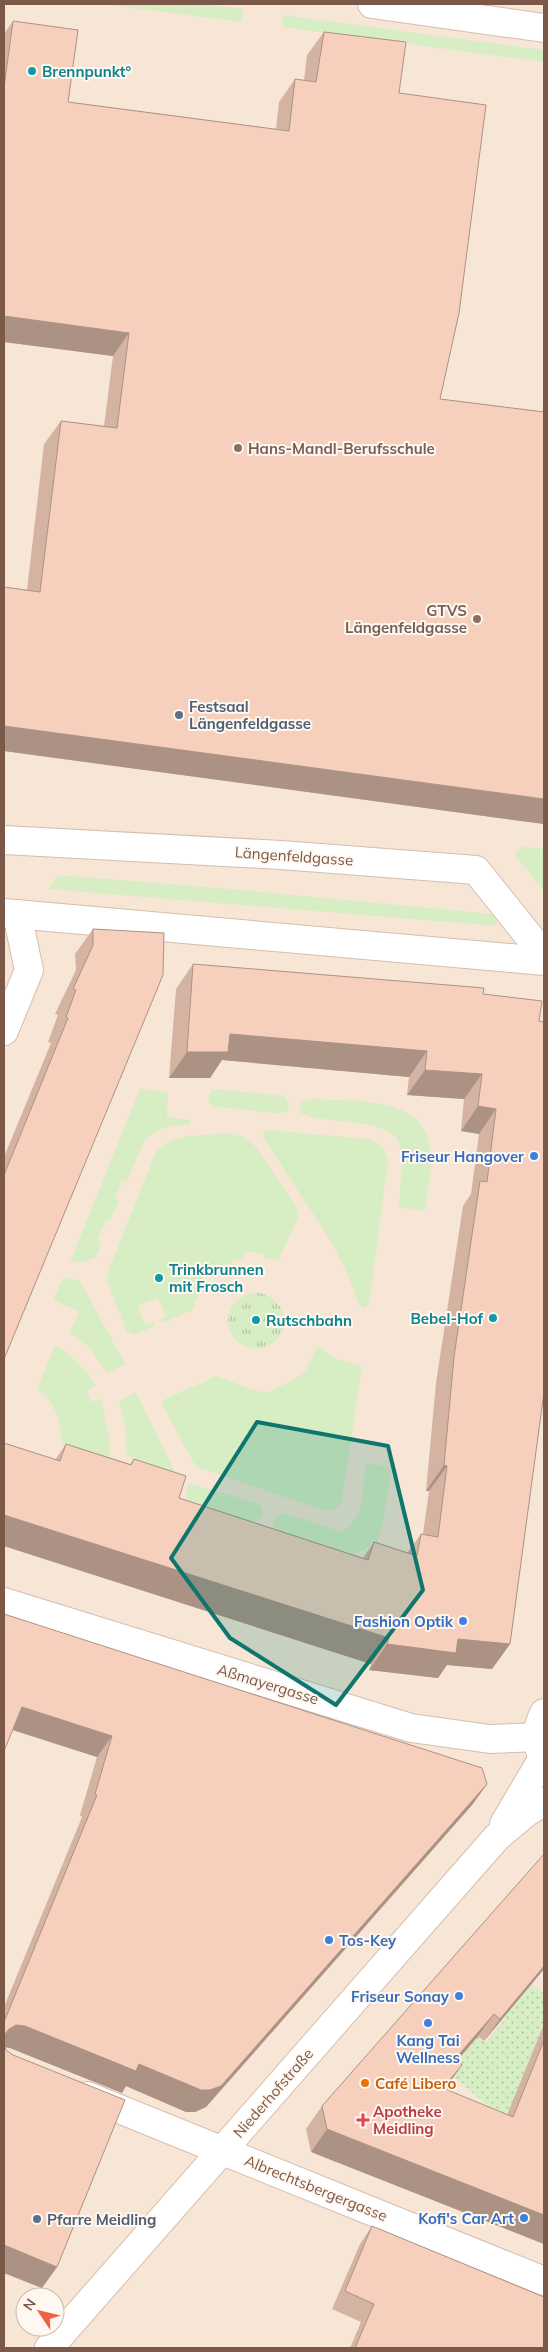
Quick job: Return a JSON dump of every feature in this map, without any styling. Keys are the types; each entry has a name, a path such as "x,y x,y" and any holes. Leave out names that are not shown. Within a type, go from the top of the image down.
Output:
{"street":[{"path":"372,4 544,28"},
{"name":"Längenfeldgasse","path":"4,840 280,854 476,870 544,954"},
{"path":"4,1031 29,970 10,914 544,961"},
{"name":"Aßmayergasse","path":"4,1602 410,1728 490,1739 542,1742"},
{"name":"Niederhofstraße","path":"497,1837 542,1742"},
{"name":"Niederhofstraße","path":"49,2348 497,1837 527,1812 544,1802"},
{"name":"Albrechtsbergergasse","path":"68,2088 544,2281"}],"highlighted area":[{"path":"257,1422 388,1446 423,1590 336,1705 230,1638 171,1558"}],"shaded area":[{"path":"4,4 544,4 544,2348 4,2348"}],"green space":[{"path":"101,4 201,4 243,9 242,22"},
{"path":"283,15 544,50 544,62 282,27"},
{"path":"522,846 544,849 544,891 515,855"},
{"path":"59,875 493,914 497,926 48,889"},
{"path":"140,1089 168,1092 167,1117 191,1120 188,1125 161,1129 153,1133 146,1140 127,1182 122,1180 115,1198 119,1200 110,1221 106,1220 97,1240 102,1242 96,1257 82,1262 70,1262"},
{"path":"218,1089 284,1096 290,1104 287,1111 280,1114 213,1106 209,1102 208,1097 211,1091"},
{"path":"313,1099 372,1102 390,1106 407,1113 420,1123 428,1139 431,1161 425,1211 399,1207 402,1152 399,1142 392,1134 380,1128 363,1124 319,1118 301,1113 299,1107 303,1101"},
{"path":"266,1130 368,1139 379,1145 384,1151 388,1162 369,1304 363,1308 358,1303 347,1273 331,1241 262,1136"},
{"path":"228,1133 243,1137 255,1146 297,1207 298,1218 278,1261 265,1258 264,1253 244,1252 244,1258 233,1261 213,1274 208,1271 198,1283 202,1287 192,1310 162,1323 160,1319 166,1316 158,1298 137,1306 146,1326 154,1322 155,1326 134,1335 126,1331 107,1280 109,1269 154,1156 160,1148 177,1139 197,1135"},
{"path":"64,1277 80,1281 125,1364 107,1373 89,1347 70,1333 79,1311 53,1300"},
{"path":"256,1293 271,1298 279,1306 284,1321 279,1336 271,1344 256,1349 241,1344 233,1336 228,1321 233,1306 241,1298"},
{"path":"55,1345 78,1363 96,1386 86,1392 92,1402 101,1399 110,1443 109,1459 62,1444 59,1420 53,1406 37,1389"},
{"path":"317,1346 337,1359 362,1366 342,1500 337,1508 327,1511 196,1467 162,1405 165,1399 217,1376 266,1393 293,1380 306,1370"},
{"path":"136,1392 174,1470 168,1489 144,1482 150,1463 126,1455 126,1430 119,1401"},
{"path":"366,1462 392,1468 382,1527 377,1541 362,1551 349,1555 281,1532 272,1526 274,1519 283,1513 341,1532 349,1527 359,1512"},
{"path":"188,1483 259,1504 263,1511 262,1517 255,1523 185,1501"},
{"path":"528,1981 544,1994 544,2024 505,2121 448,2071 478,2036 486,2042 506,2018 501,2013"}],"building":[{"path":"13,21 78,30 68,102 289,131 295,79 316,82 324,32 406,42 399,93 486,105 459,313 440,399 544,412 544,799 4,726 4,587 40,592 61,421 117,428 129,333 4,316 4,87"},
{"path":"93,929 164,933 163,975 4,1359 4,1175 68,1018 66,1017 76,990 73,989 93,945"},
{"path":"193,964 484,988 483,994 542,1001 539,1021 544,1022 544,1392 510,1644 458,1639 456,1653 387,1644 389,1638 4,1515 4,1443 60,1461 66,1444 131,1465 134,1459 186,1476 179,1498 368,1560 374,1542 417,1556 421,1534 438,1537 447,1466 444,1465 454,1357 480,1181 487,1182 496,1109 478,1106 482,1074 425,1070 427,1051 230,1034 228,1052 187,1052"},
{"path":"4,1614 482,1768 487,1784 221,2086 210,2090 201,2090 139,2064 136,2071 25,2026 16,2025 4,2035 4,2022 97,1795 95,1794 112,1736 22,1707 4,1751"},
{"path":"544,1854 544,1966 500,2019 494,2014 455,2059 462,2065 443,2088 513,2117 544,2040 544,2215 327,2129 322,2106"},
{"name":"Pfarre Meidling","path":"4,2044 6,2050 13,2055 125,2100 57,2267 4,2245"},
{"path":"372,2226 544,2297 544,2348 355,2348 374,2304 345,2291"}],"place":[{"name":"Brennpunkt°","path":"32,71"},
{"name":"Hans-Mandl-Berufsschule","path":"238,448"},
{"name":"GTVS Längenfeldgasse","path":"477,619"},
{"name":"Festsaal Längenfeldgasse","path":"179,715"},
{"name":"Friseur Hangover","path":"534,1156"},
{"name":"Trinkbrunnen mit Frosch","path":"159,1278"},
{"name":"Bebel-Hof","path":"493,1318"},
{"name":"Rutschbahn","path":"256,1320"},
{"name":"Fashion Optik","path":"463,1621"},
{"name":"Tos-Key","path":"329,1940"},
{"name":"Friseur Sonay","path":"459,1996"},
{"name":"Kang Tai Wellness","path":"428,2023"},
{"name":"Café Libero","path":"365,2083"},
{"name":"Apotheke Meidling","path":"363,2120"},
{"name":"Kofi's Car Art","path":"524,2218"},
{"name":"Pfarre Meidling","path":"37,2219"}]}
